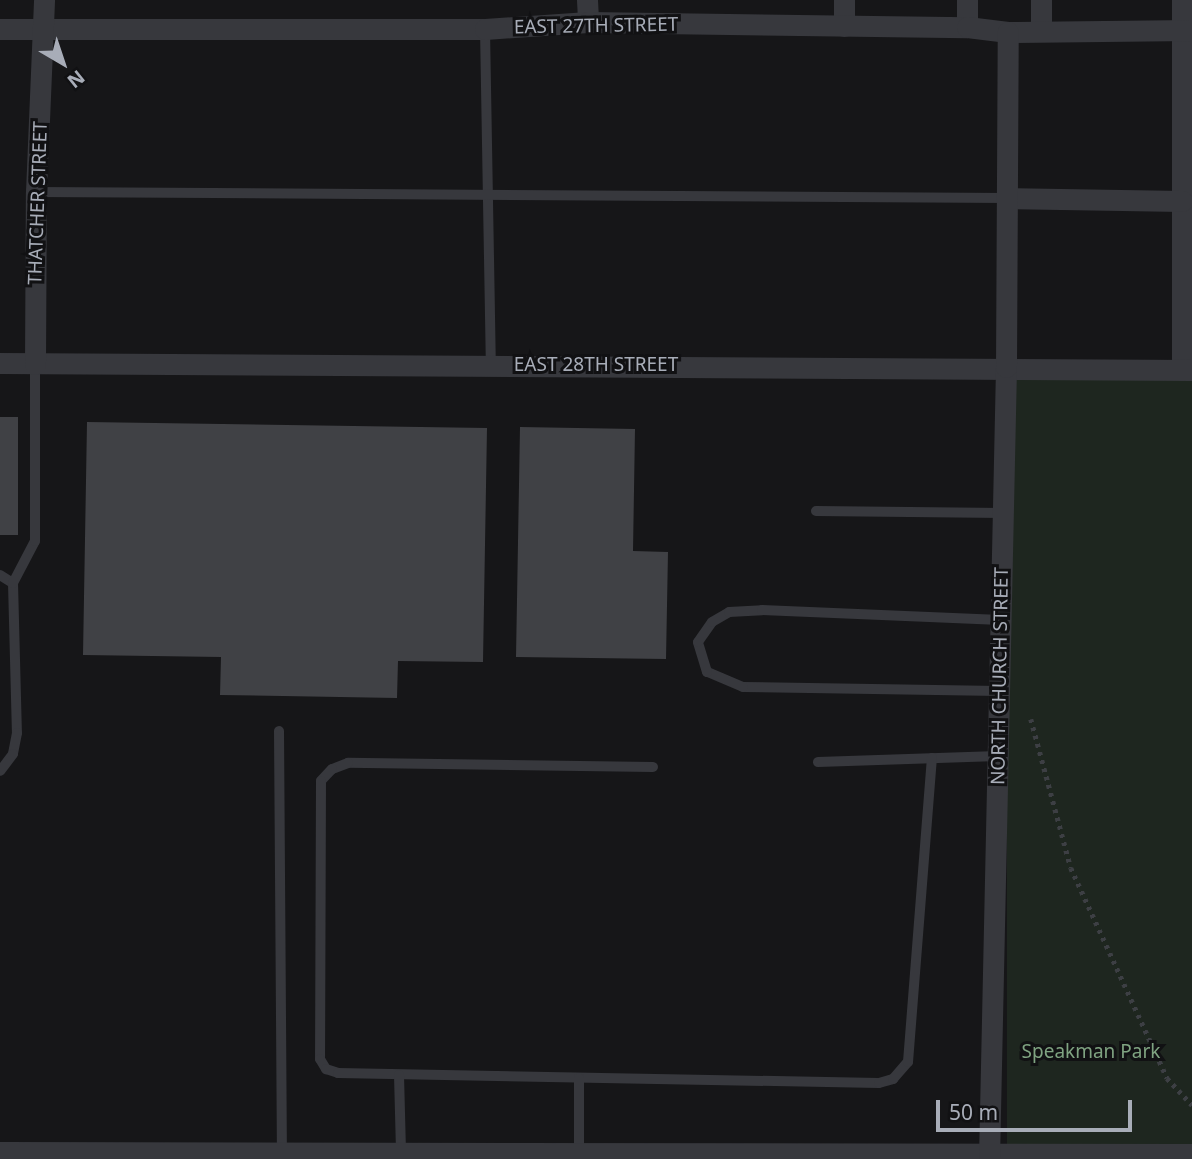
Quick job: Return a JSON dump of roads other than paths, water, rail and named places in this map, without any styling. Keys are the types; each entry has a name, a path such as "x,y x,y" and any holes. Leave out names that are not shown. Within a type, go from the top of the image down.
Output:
{"street":[{"name":"THATCHER STREET","path":"35,364 36,192 44,0"},
{"path":"587,0 588,22"},
{"path":"844,0 844,26"},
{"path":"967,0 967,27"},
{"path":"1041,0 1041,31"},
{"path":"1182,0 1187,30 1182,201 1187,370"},
{"name":"EAST 27TH STREET","path":"0,29 485,29 588,22 967,27 1008,32 1187,30"},
{"name":"NORTH CHURCH STREET","path":"989,1156 1006,367 1008,32"},
{"path":"1007,198 1182,201"},
{"name":"EAST 28TH STREET","path":"0,363 1187,370"},
{"path":"0,1152 33,1155 282,1152 989,1156 1192,1154"}],"lane":[{"path":"485,29 491,365"},
{"path":"36,192 1007,198"},
{"path":"0,771 13,754 17,733 13,583 35,541 35,364"},
{"path":"816,511 1003,513"},
{"path":"0,575 13,583"},
{"path":"999,691 743,687 707,672 698,642 712,622 729,612 762,610 1001,620"},
{"path":"279,731 282,1152"},
{"path":"818,762 998,756"},
{"path":"653,767 348,763 321,781 320,1059 326,1069 338,1073 879,1083 902,1073 908,1062 932,758"},
{"path":"387,1154 399,1074"},
{"path":"578,1155 579,1078"}],"park label":[{"name":"Speakman Park","path":"1091,1052"}]}
